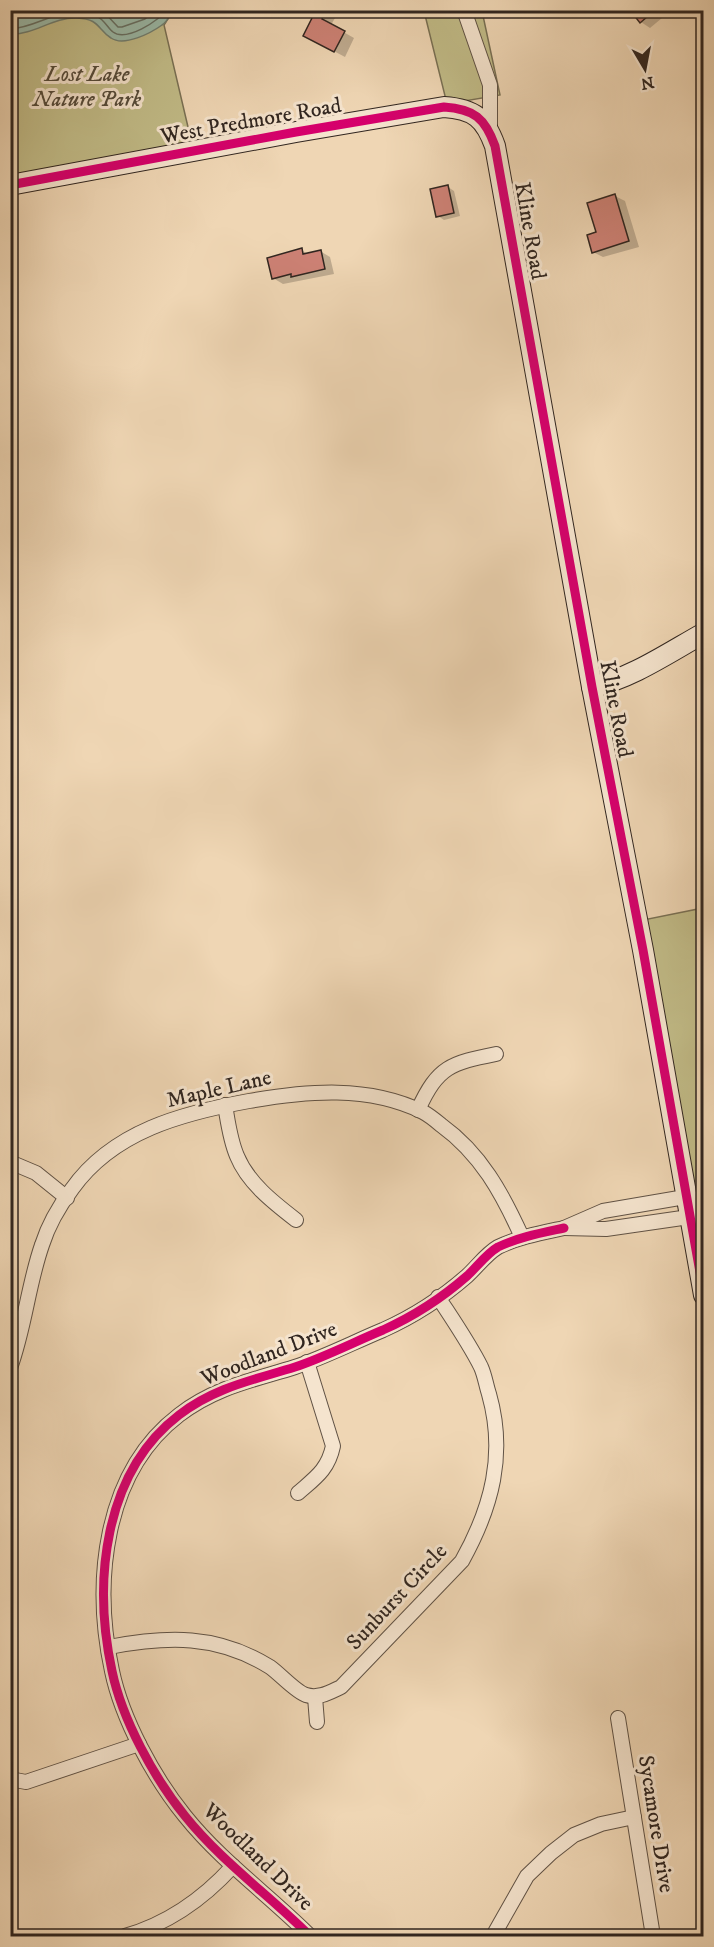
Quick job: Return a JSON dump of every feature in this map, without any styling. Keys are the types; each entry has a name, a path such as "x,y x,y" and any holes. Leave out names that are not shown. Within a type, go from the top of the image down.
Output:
{"street":[{"path":"464,10 490,85 490,132"},
{"name":"West Predmore Road","path":"10,185 444,107 475,113 490,132"},
{"name":"Kline Road","path":"490,132 495,146 592,687 644,950 685,1197 704,1295"},
{"path":"592,687 611,683 629,675 704,633"},
{"path":"418,1110 429,1086 442,1072 455,1064 496,1054"},
{"name":"Maple Lane","path":"10,1368 23,1328 42,1243 72,1189 99,1158 130,1137 176,1117 225,1105 323,1091 350,1093 392,1101 424,1112 453,1134 488,1171 506,1201 522,1237"},
{"path":"225,1105 237,1157 270,1200 296,1220"},
{"path":"10,1162 36,1173 67,1197"},
{"name":"Woodland Drive","path":"310,1936 201,1835 183,1814 146,1759 112,1672 106,1625 105,1581 108,1534 127,1478 153,1439 179,1415 213,1393 307,1362 391,1326 466,1277 495,1249 522,1237 564,1228 603,1211 685,1197"},
{"name":"Woodland Drive","path":"564,1228 606,1229 689,1217"},
{"name":"Sunburst Circle","path":"315,1696 341,1687 462,1561 474,1539 494,1480 498,1437 482,1370 438,1297"},
{"path":"298,1493 324,1470 331,1458 333,1446 307,1362"},
{"path":"109,1647 174,1638 194,1640 243,1652 271,1667 303,1695 315,1696 317,1722"},
{"name":"Sycamore Drive","path":"618,1718 653,1936"},
{"path":"10,1779 26,1782 140,1743"},
{"path":"493,1936 527,1876 551,1853 574,1835 601,1824 633,1817"},
{"path":"125,1936 142,1931 192,1902 215,1885 233,1866"}],"green space":[{"name":"Lost Lake Nature Park","path":"11,11 173,11 164,25 192,144 11,179"},
{"path":"424,11 482,11 500,95 447,104"},
{"path":"703,908 703,1286 643,920"}],"water":[{"path":"11,10 173,11 157,28 137,38 123,41 106,35 90,20 77,18 68,18 28,32 11,34"}],"building":[{"path":"316,10 326,11 322,19 345,31 334,52 303,36"},
{"path":"630,10 655,10 640,23"},
{"path":"448,185 454,213 436,217 430,189"},
{"path":"615,194 629,241 592,253 587,235 596,232 587,203"},
{"path":"302,248 303,254 321,250 325,269 272,279 267,258"}],"cycle path":[{"path":"10,185 444,107 471,113 487,128 495,146 704,1295"},
{"path":"310,1936 214,1848 185,1816 162,1784 131,1728 112,1671 106,1637 104,1602 105,1567 110,1532 119,1498 134,1467 154,1439 193,1405 221,1391 306,1363 394,1325 448,1291 498,1247 522,1238 564,1228"}]}
